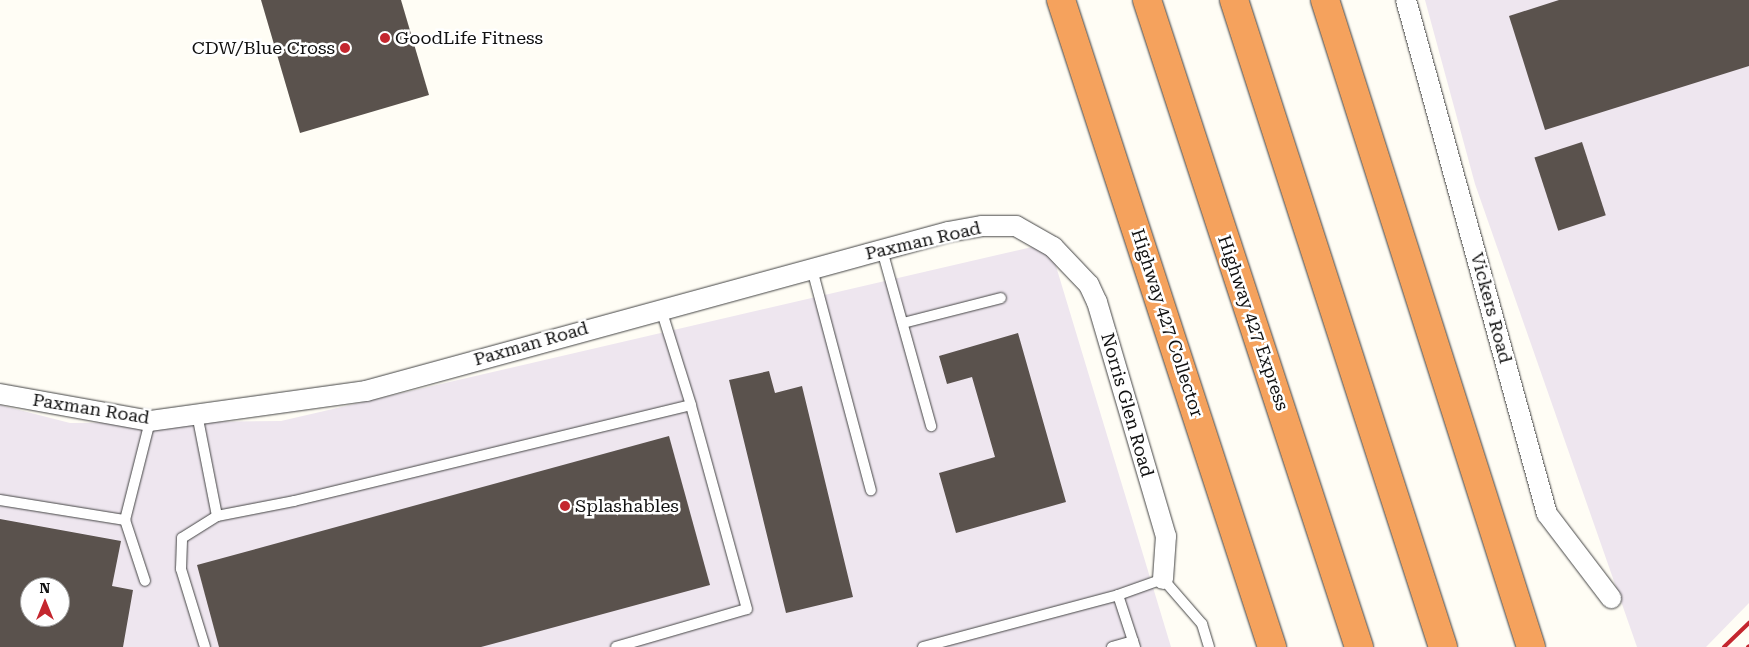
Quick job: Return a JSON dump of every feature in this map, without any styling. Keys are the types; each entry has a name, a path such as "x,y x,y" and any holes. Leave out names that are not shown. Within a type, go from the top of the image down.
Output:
{"highway":[{"name":"Highway 427 Collector","path":"1062,0 1272,647"},
{"name":"Highway 427 Express","path":"1147,0 1359,647"},
{"path":"1234,0 1442,647"},
{"path":"1329,6 1531,647"}],"street":[{"name":"Vickers Road","path":"1406,0 1548,514 1611,598"},
{"name":"Paxman Road","path":"0,394 150,420 366,391 882,250 997,225 1016,226 1053,247"},
{"name":"Norris Glen Road","path":"1053,247 1090,285 1097,302 1166,536 1163,579"}],"lane":[{"path":"882,250 931,426"},
{"path":"812,269 871,490"},
{"path":"903,323 1001,298"},
{"path":"616,647 747,609 691,405 661,309"},
{"path":"205,647 182,569 182,538 217,516 691,405"},
{"path":"197,414 217,516"},
{"path":"145,581 125,520 150,420"},
{"path":"0,500 125,520"},
{"path":"923,647 1118,595 1163,579 1202,624 1209,647"},
{"path":"1112,647 1134,644 1118,595"}],"shaded area":[{"path":"1425,0 1749,0 1749,603 1706,647 1637,647 1475,184"},
{"path":"1049,243 1171,647 0,647 0,405 70,423 281,421"}],"building":[{"name":"CDW/Blue Cross","path":"261,0 401,0 429,95 300,133"},
{"path":"1559,0 1749,0 1749,66 1545,130 1509,16"},
{"path":"1582,142 1606,215 1558,231 1534,157"},
{"path":"1018,333 1066,502 956,533 939,473 995,457 972,377 947,384 939,356"},
{"path":"769,371 775,393 802,386 853,597 786,613 729,380"},
{"path":"669,436 710,585 481,647 219,647 197,565"},
{"path":"0,519 121,541 112,586 133,590 123,647 0,647"}],"railway":[{"path":"1724,647 1749,623"}],"place":[{"name":"GoodLife Fitness","path":"385,38"},
{"name":"CDW/Blue Cross","path":"345,48"},
{"name":"Splashables","path":"565,506"}]}
